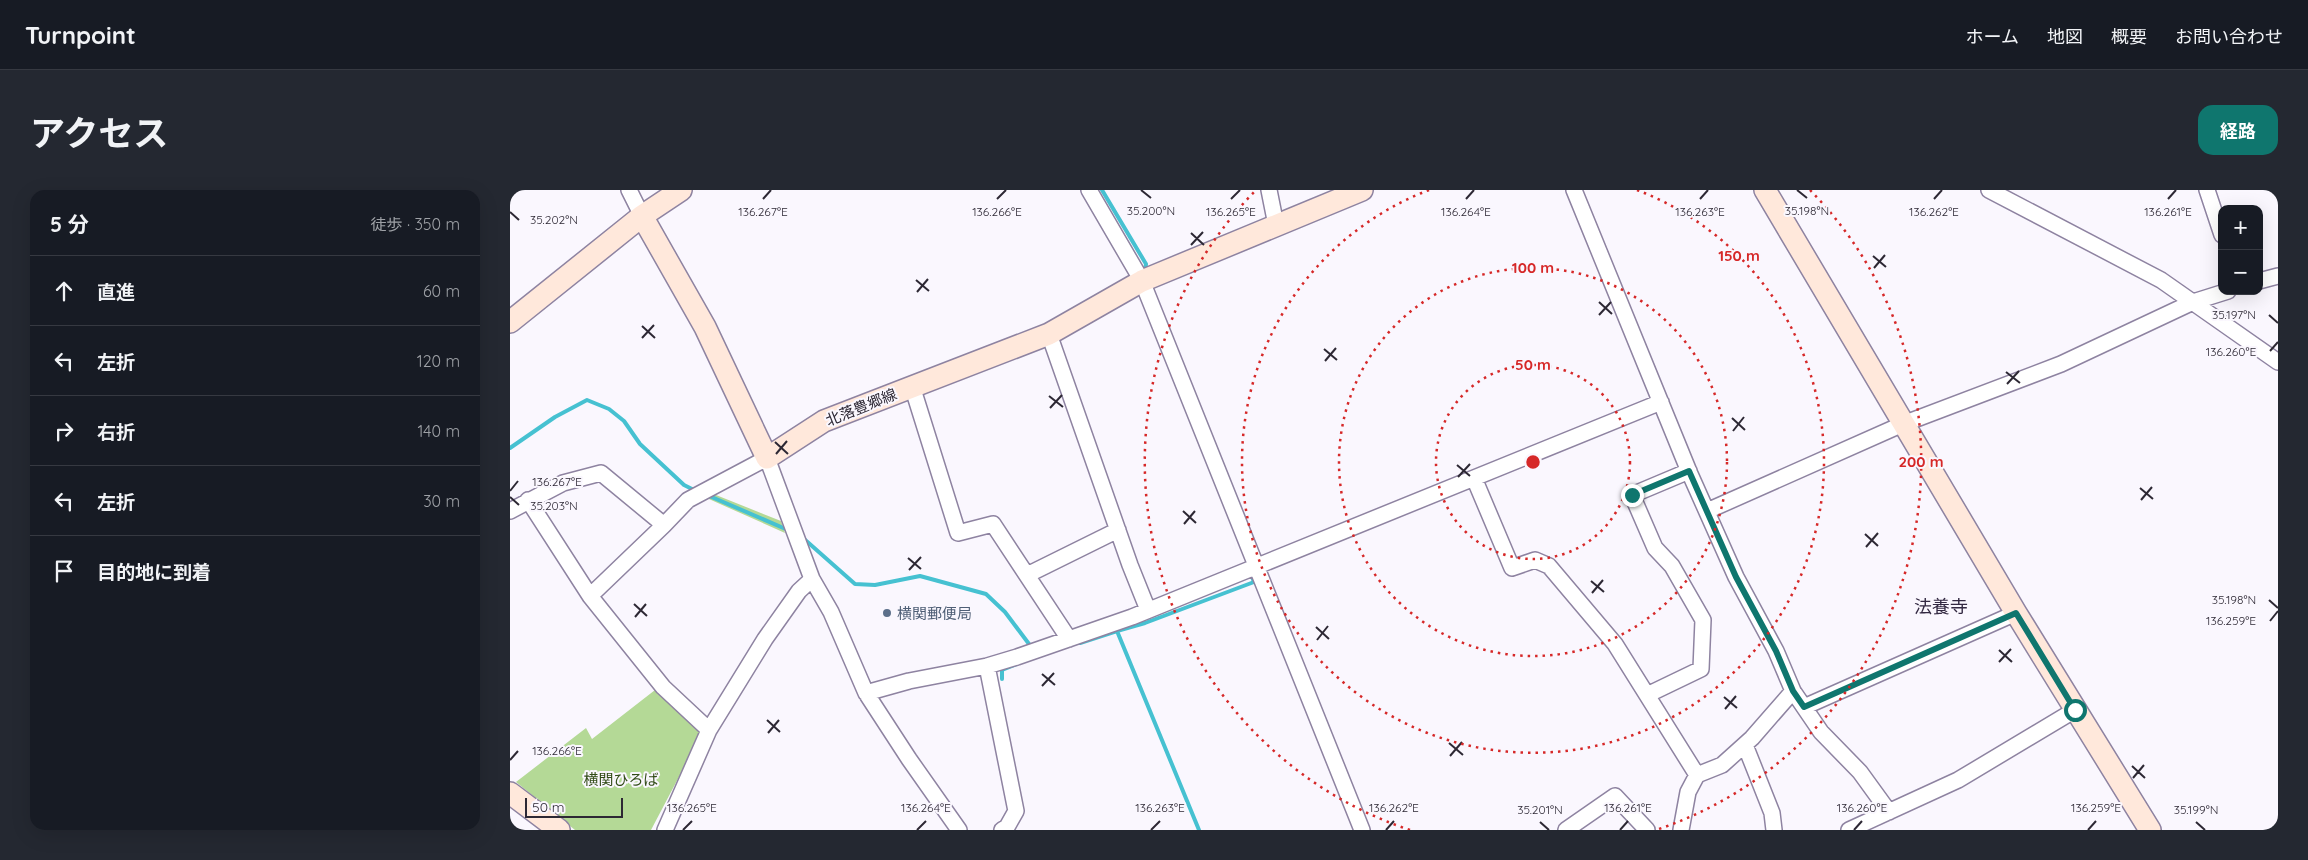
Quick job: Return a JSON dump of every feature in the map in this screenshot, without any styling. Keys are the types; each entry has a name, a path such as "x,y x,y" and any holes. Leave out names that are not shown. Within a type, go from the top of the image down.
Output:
{"main road":[{"path":"510,322 642,216 681,190"},
{"name":"北落豊郷線","path":"767,458 824,421 1049,334 1142,281 1362,190"},
{"path":"1764,190 2016,613 2150,830"},
{"path":"642,216 705,327 767,458"},
{"path":"510,793 560,830"}],"street":[{"path":"629,190 642,216"},
{"path":"1089,190 1142,281 1362,830"},
{"path":"1269,190 1276,225"},
{"path":"1574,190 1689,471 1736,577 1776,651 1793,691 1821,732 1860,772 1889,812"},
{"path":"2207,190 2218,223"},
{"path":"1992,191 2161,280 2278,362"},
{"path":"2263,280 2278,276"},
{"path":"1707,511 1903,424 2061,364 2193,302 2218,294"},
{"path":"1049,334 1148,610"},
{"path":"912,386 958,533 993,524 1069,639"},
{"path":"866,693 909,681 987,666 1069,639 1148,610 1661,402"},
{"path":"590,596 688,500 767,458 812,579 831,612 866,693 959,830"},
{"path":"1647,696 1701,668 1703,620 1672,566 1655,548 1632,495 1689,471"},
{"path":"510,511 563,483 601,474 664,525"},
{"path":"1474,478 1512,568 1535,560 1549,566 1615,644 1697,775"},
{"path":"528,500 590,596 663,687 709,730"},
{"path":"1027,575 1118,530"},
{"path":"665,830 709,730 765,639 799,591 812,579"},
{"path":"1804,707 2016,613"},
{"path":"987,666 1016,811 1007,827 1002,830"},
{"path":"1680,830 1688,792 1697,775 1722,765 1744,745 1793,691"},
{"path":"1849,830 1958,780 2075,710"},
{"path":"1744,745 1772,814 1774,830"},
{"path":"1566,830 1615,796 1647,830"}],"green space":[{"path":"696,487 781,521 785,533 691,491"},
{"name":"横関ひろば","path":"655,690 702,733 651,830 575,830 516,782 586,728 592,739"}],"waterway":[{"path":"1102,190 1146,264 1145,273"},
{"path":"510,448 555,417 587,400 609,409 624,421 640,444 684,485 696,491"},
{"path":"707,495 788,530"},
{"path":"803,538 855,584 875,585 920,576 986,594 1005,612 1032,648"},
{"path":"1117,631 1145,623 1254,582 1251,574"},
{"path":"1080,643 1117,631 1199,830"},
{"path":"1002,679 1002,670 1017,664"}],"place":[{"name":"横関郵便局","path":"887,613"}],"district":[{"name":"法養寺","path":"1941,606"}],"route":[{"path":"1632,495 1689,471 1736,577 1776,651 1793,691 1804,707 2016,613 2075,710"}]}
